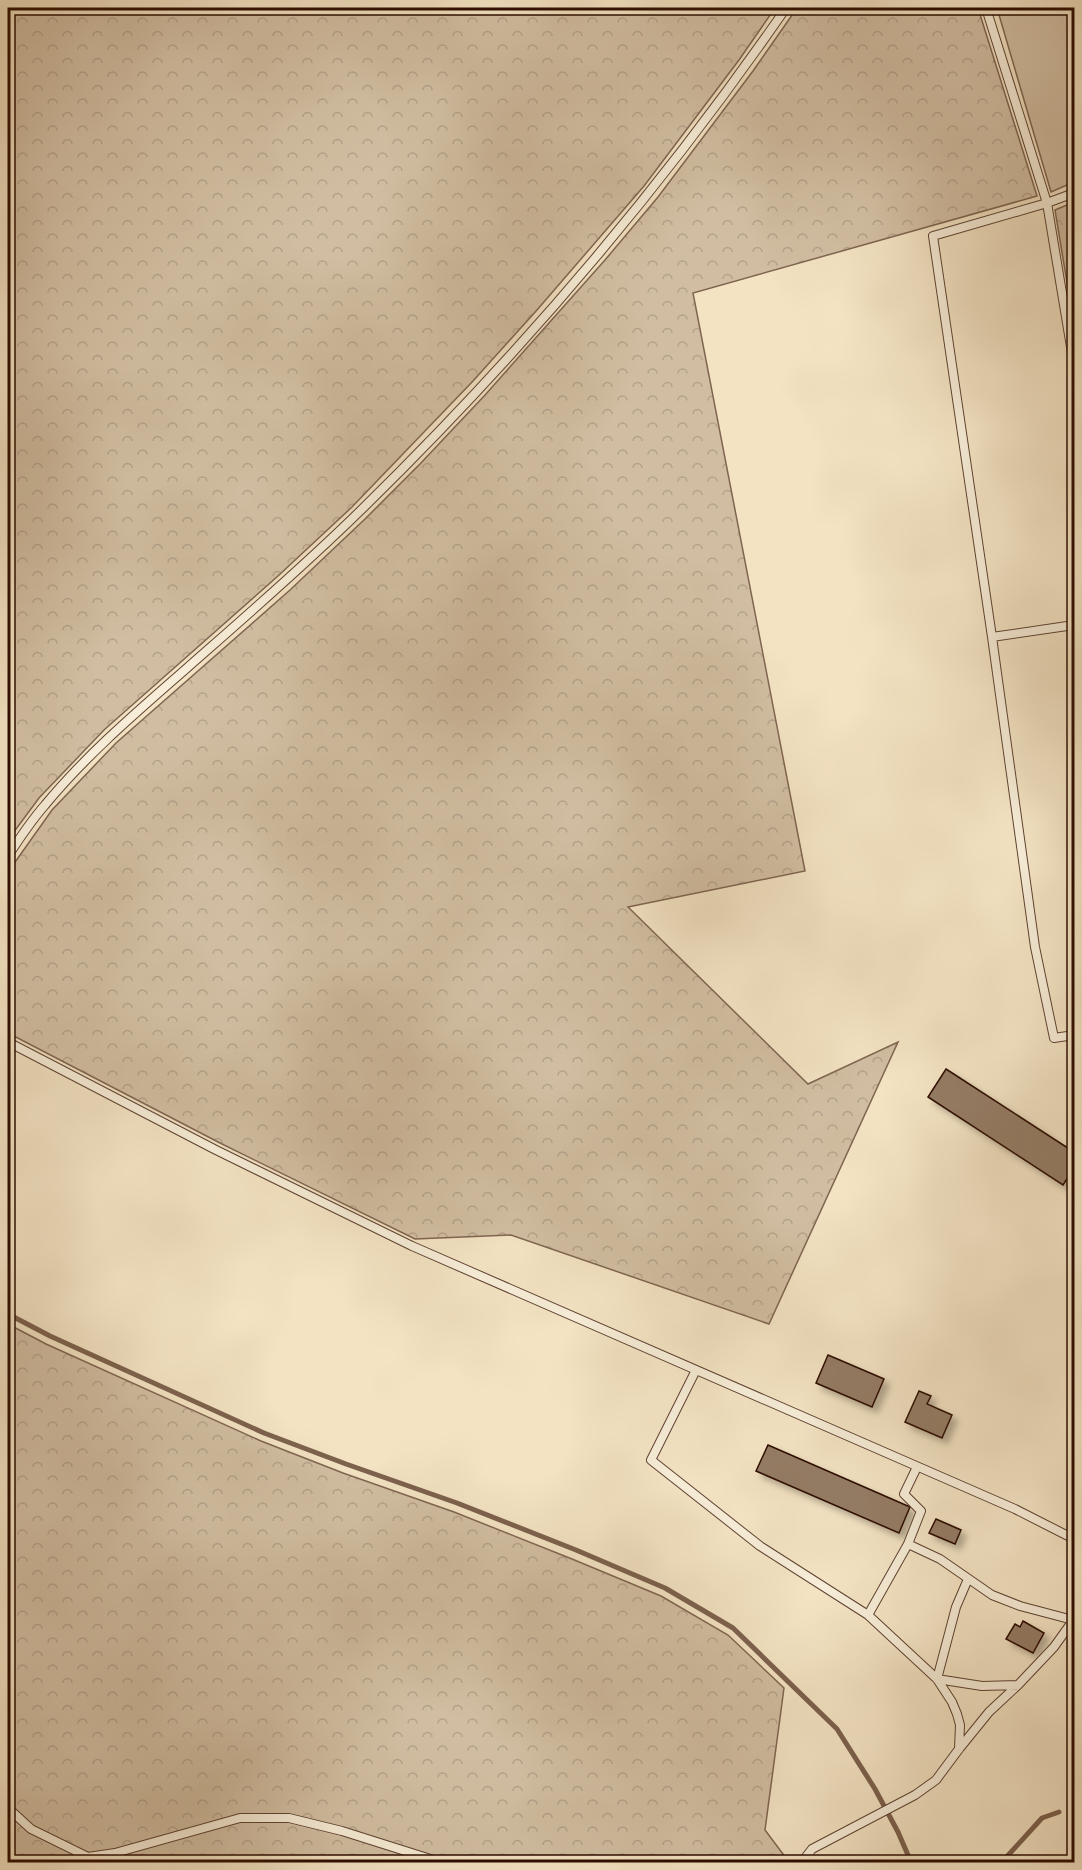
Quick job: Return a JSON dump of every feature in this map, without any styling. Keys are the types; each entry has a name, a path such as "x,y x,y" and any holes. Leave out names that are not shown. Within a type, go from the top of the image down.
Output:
{"lane":[{"path":"8,856 45,804 110,736 342,529 480,387 651,192 786,8"},
{"path":"986,8 1047,203 1074,365"},
{"path":"1074,193 933,236 1035,947 1054,1038 1074,1035"},
{"path":"992,637 1074,625"},
{"path":"8,1042 216,1150 412,1246 1015,1509 1074,1539"},
{"path":"696,1371 651,1460 760,1546 868,1615 937,1679 957,1714 960,1725 959,1749"},
{"path":"868,1615 908,1544 921,1511 904,1494 917,1467"},
{"path":"802,1863 812,1849 915,1795 936,1780 989,1712 1054,1647 1074,1620 1005,1601 992,1595 940,1559 908,1544"},
{"path":"937,1679 956,1607 968,1579"},
{"path":"937,1679 982,1686 1018,1685"},
{"path":"8,1808 31,1829 85,1860 240,1818 289,1818 342,1831 440,1863"}],"green space":[{"path":"8,8 775,8 739,60 644,186 473,381 352,507 278,576 104,730 39,798 8,840"},
{"path":"797,8 978,8 1037,196 693,293 805,871 628,907 808,1084 898,1042 769,1324 511,1235 415,1239 220,1143 8,1033 8,872 52,810 116,743 290,590 420,464 486,394 658,197 753,71"},
{"path":"997,8 1074,8 1074,182 1051,192"},
{"path":"1074,202 1074,325 1055,210"},
{"path":"8,1324 46,1344 261,1441 454,1512 661,1596 728,1635 784,1688 765,1830 789,1862 8,1862"}],"building":[{"path":"946,1069 1074,1152 1074,1168 1063,1185 928,1097"},
{"path":"828,1355 884,1379 872,1407 816,1383"},
{"path":"919,1391 931,1396 927,1404 952,1415 942,1438 905,1422"},
{"path":"768,1445 910,1507 899,1533 756,1471"},
{"path":"936,1519 961,1530 955,1544 929,1533"},
{"path":"1023,1621 1044,1633 1033,1653 1006,1639 1015,1624 1020,1627"}],"waterway":[{"path":"8,1314 50,1336 264,1433 457,1503 665,1588 733,1628 837,1729 875,1789 911,1862"},
{"path":"1002,1862 1042,1818 1059,1812"}]}
